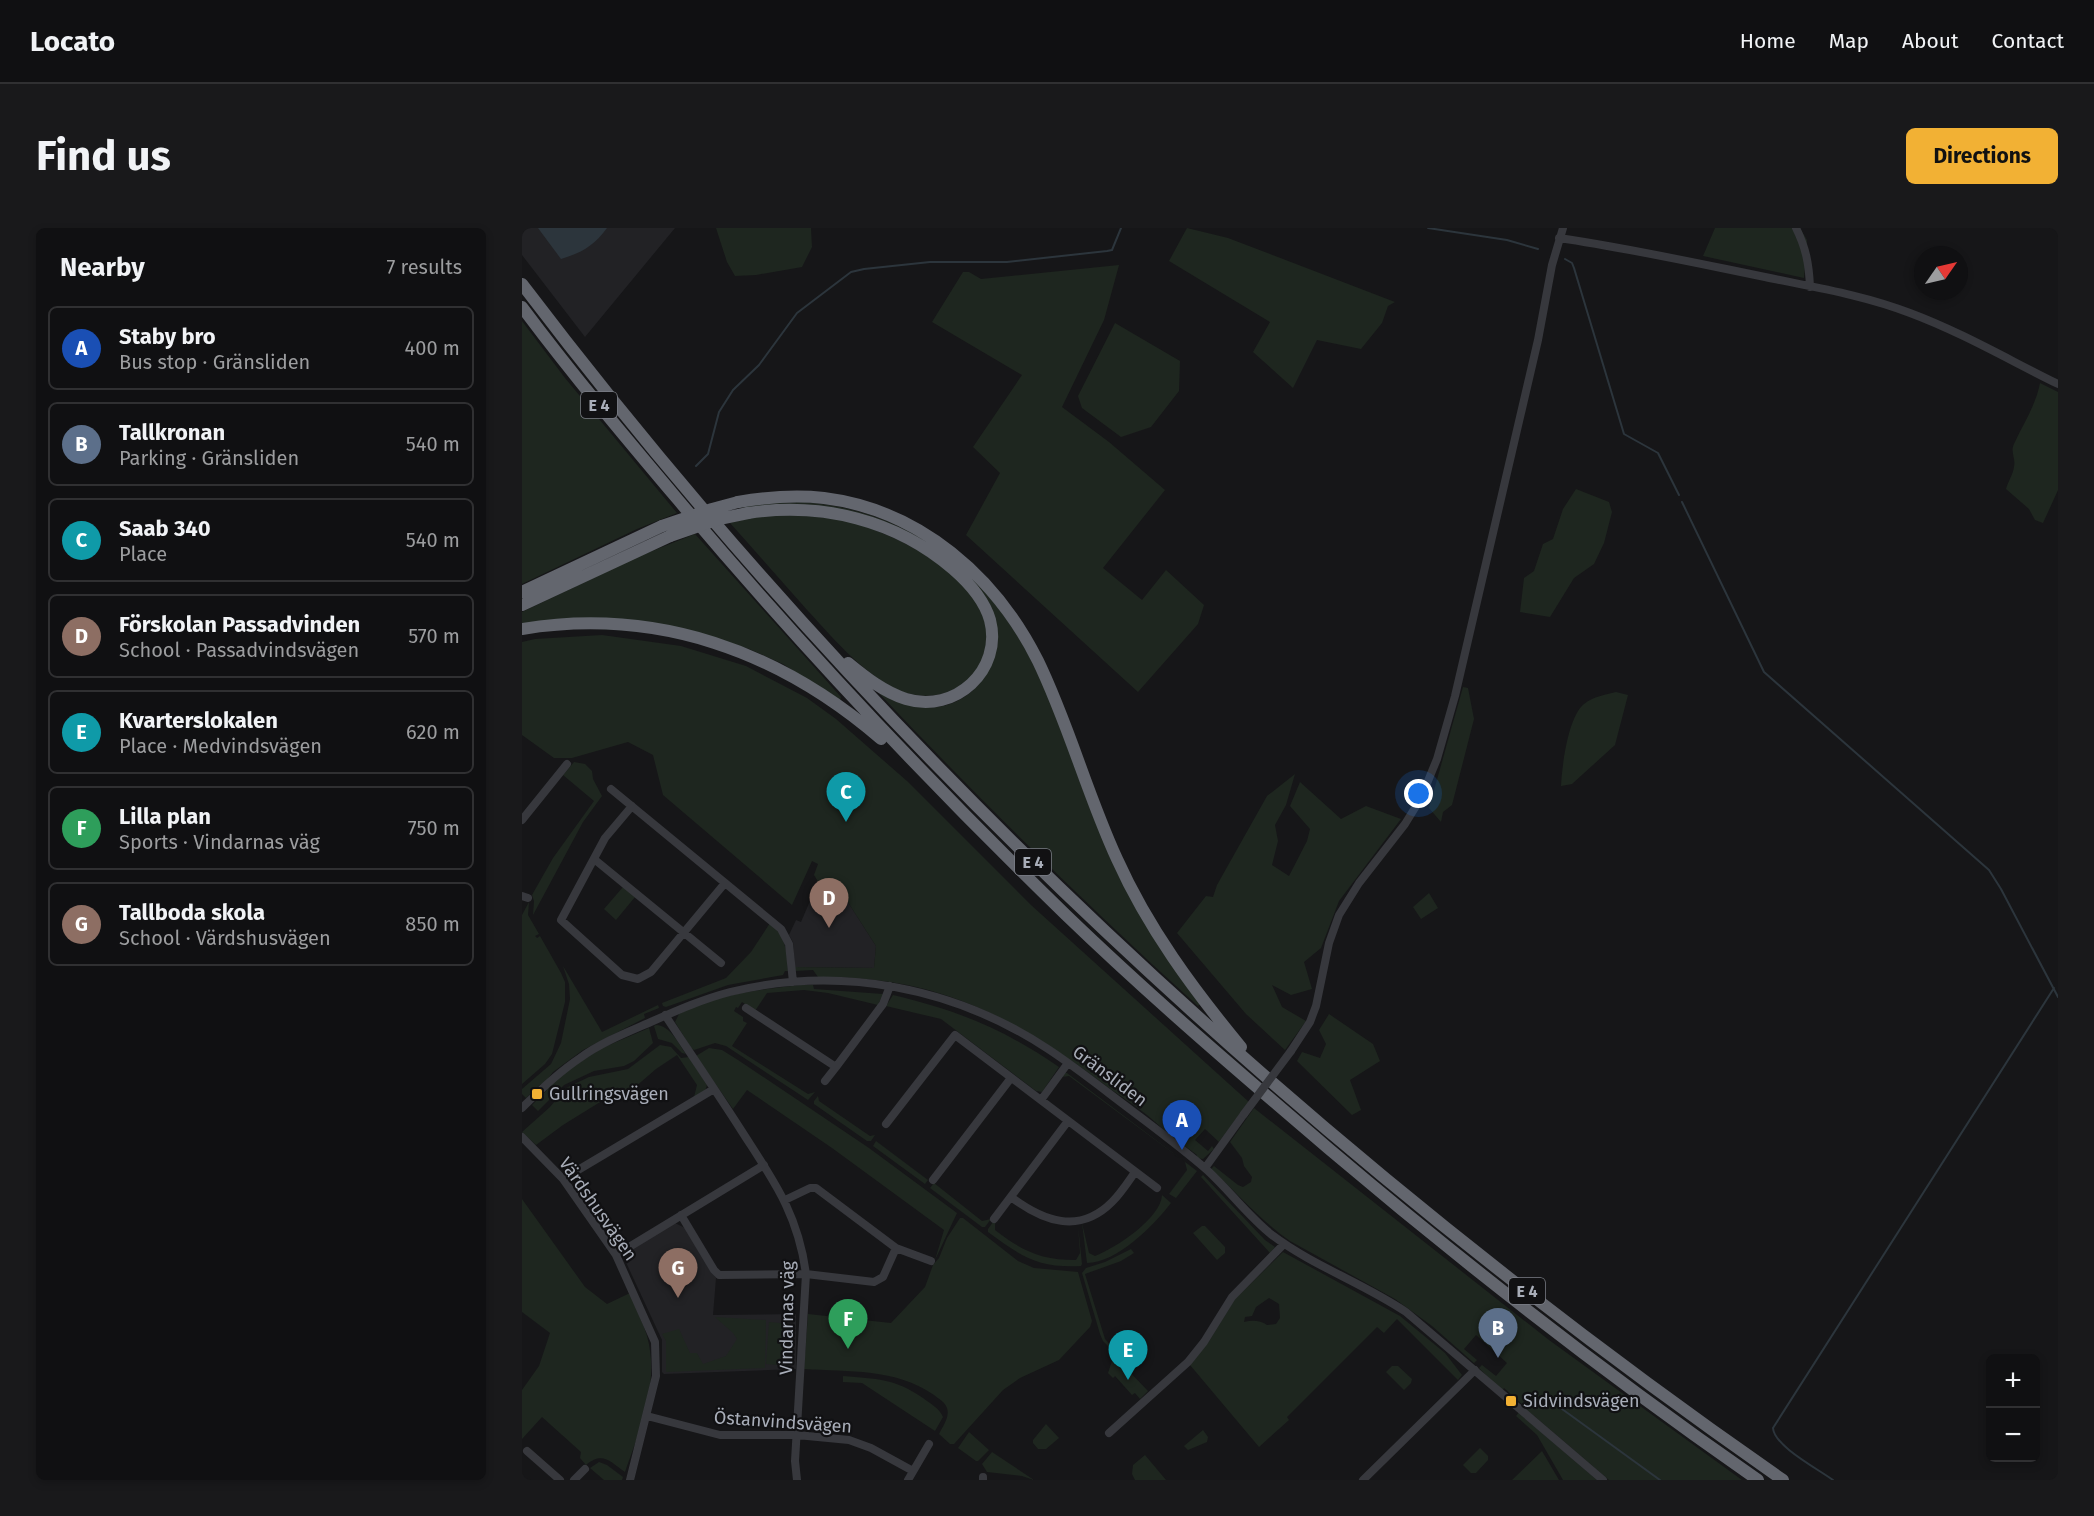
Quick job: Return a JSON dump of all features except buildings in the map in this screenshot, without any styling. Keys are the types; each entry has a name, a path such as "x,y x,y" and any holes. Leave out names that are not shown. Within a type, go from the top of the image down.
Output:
{"highway":[{"name":"E 4","path":"522,284 637,430 819,640 990,820 1123,948 1267,1078 1502,1272 1618,1360 1784,1480"},
{"name":"E 4","path":"522,308 610,419 780,619 932,782 1069,918 1174,1015 1359,1174 1483,1276 1609,1372 1758,1480"},
{"path":"522,592 662,526 738,501 762,498 825,498 870,508 910,525 942,544 983,580 1006,608 1038,661 1110,843 1144,913 1186,977 1267,1078"},
{"path":"522,605 670,536 719,519 748,513 808,509 846,515 897,532 944,561 973,589 987,611 993,635 989,659 975,681 954,696 931,702 906,699 887,691 865,677 819,640"},
{"path":"522,629 583,624 640,627 685,635 752,656 776,666 824,694 870,729 932,782"}],"street":[{"path":"1204,1168 1310,1022 1316,1006 1329,943 1339,915 1359,883 1406,824 1421,798 1437,759 1455,696 1538,340 1552,265 1563,228"},
{"path":"1796,228 1805,245 1809,262 1810,287"},
{"path":"1559,238 1610,246 1876,302 1948,329 2058,384"},
{"path":"522,820 567,764"},
{"path":"611,789 784,933 789,944 793,982"},
{"path":"632,806 605,838 561,920 622,975 638,979 648,975 725,883"},
{"path":"594,859 721,963"},
{"name":"Gränsliden","path":"522,1108 556,1075 603,1043 665,1016 729,993 793,982 846,981 890,986 941,998 983,1013 1019,1031 1068,1063 1204,1168 1258,1224 1284,1244 1392,1302 1419,1322 1603,1480"},
{"path":"825,1081 883,1004 890,986"},
{"path":"746,1008 836,1067"},
{"name":"Vindarnas väg","path":"665,1016 764,1165 785,1200 797,1230 806,1274 795,1461 797,1480"},
{"path":"886,1124 955,1035 1157,1188"},
{"path":"1041,1100 1068,1063"},
{"path":"933,1180 1011,1078"},
{"path":"563,1179 714,1089"},
{"path":"994,1219 1068,1121"},
{"name":"Värdshusvägen","path":"522,1137 563,1179 616,1255 656,1347 656,1376 630,1480"},
{"path":"616,1255 764,1165"},
{"path":"1011,1197 1027,1209 1048,1219 1080,1220 1104,1209 1118,1196 1135,1172"},
{"path":"785,1200 810,1188 816,1188 896,1248 931,1261"},
{"path":"681,1215 719,1275 806,1274 878,1281 883,1277 896,1248"},
{"path":"1109,1433 1188,1362 1204,1342 1232,1297 1284,1244"},
{"path":"1363,1480 1474,1370"},
{"name":"Östanvindsvägen","path":"647,1416 720,1435 797,1435 837,1438 860,1443 913,1471"},
{"path":"908,1480 929,1444"},
{"path":"528,1451 560,1480"},
{"path":"574,1480 585,1469"}],"shaded area":[{"path":"522,228 675,228 585,337 522,255"},
{"path":"538,228 607,228 587,248 561,259"},
{"path":"716,228 811,228 812,247 802,267 756,275 735,276 727,262"},
{"path":"1187,228 1228,238 1395,302 1388,306 1382,323 1361,349 1317,340 1293,388 1253,352 1270,322 1169,261"},
{"path":"1715,228 1800,228 1807,240 1804,278 1703,256"},
{"path":"1119,265 1104,320 1062,407 1109,442 1165,490 1103,568 1142,600 1166,570 1204,605 1198,624 1138,692 966,535 1000,473 973,447 1022,375 932,322 963,272 969,272 981,279"},
{"path":"522,321 565,378 677,513 637,529 522,584"},
{"path":"1115,323 1180,361 1179,391 1151,427 1121,437 1082,408 1078,396"},
{"path":"2040,383 2058,392 2058,490 2043,523 2035,520 2029,509 2006,489 2014,467 2013,447 2032,407"},
{"path":"1576,489 1609,502 1612,512 1604,543 1594,564 1574,578 1550,617 1520,612 1524,578 1534,571 1543,544 1553,539 1563,509"},
{"path":"804,502 841,507 875,517 907,531 937,548 964,570 988,595 1010,624 1039,677 1098,828 1120,875 1170,962 1200,1004 1198,1006 1034,851 875,689 905,702 929,707 955,702 970,693 982,680 991,665 995,648 996,630 993,613 985,596 891,525 745,509 742,506"},
{"path":"789,515 834,518 855,523 900,541 944,568 962,584 976,602 985,622 987,642 983,659 974,674 961,685 946,693 928,696 910,694 892,687 868,671 808,611 730,523 753,517"},
{"path":"695,534 841,697 840,701 783,664 749,649 709,636 522,624 522,612 637,557"},
{"path":"602,635 681,646 746,666 807,698 836,719 907,781 1031,905 1249,1102 1219,1142 1205,1129 1195,1140 1208,1151 1212,1146 1214,1149 1203,1159 1195,1158 1197,1155 1174,1138 1172,1140 1143,1112 1074,1063 1007,1021 974,1006 939,993 902,984 818,977 813,970 795,971 795,967 874,968 876,946 837,885 825,893 814,875 818,864 812,861 792,905 663,795 653,755 628,742 572,758 554,758 522,735 522,642 535,639"},
{"path":"1463,687 1468,688 1474,719 1452,805 1443,812 1441,822 1429,808"},
{"path":"1616,692 1628,695 1615,745 1572,784 1561,786 1567,742 1578,710 1592,699"},
{"path":"574,762 585,764 592,771 593,779 602,796 583,822 533,915 532,895 553,858 594,801 563,775"},
{"path":"1295,774 1286,805 1275,825 1278,841 1272,865 1289,876 1307,841 1310,829 1290,806 1300,782 1341,819 1366,806 1401,819 1339,901 1321,948 1304,962 1312,989 1291,995 1272,985 1282,1007 1306,1021 1285,1050 1246,1014 1177,933 1206,896 1213,897 1217,885 1267,796"},
{"path":"837,885 876,946 874,968 795,967 793,942 789,935 796,920 801,922 813,894 819,897"},
{"path":"623,887 635,897 616,920 604,909"},
{"path":"1429,893 1438,908 1421,919 1413,907"},
{"path":"529,902 528,915 539,934 535,936 537,938 540,936 565,982 565,1002 552,1054 545,1064 522,1084 522,915"},
{"path":"770,923 785,945 788,971 785,971 783,975 728,985 666,1007 663,1006 662,1003 726,978 751,952"},
{"path":"563,966 602,1032 658,1005 659,1008 644,1014 645,1018 583,1050 553,1072 543,1085 541,1084 526,1098 522,1094 522,1089 551,1064 561,1043 570,999 569,984"},
{"path":"813,985 814,989 883,994 878,1005 828,993 804,990 767,993 755,1011 742,1002 738,1008 736,1007 734,1011 747,1023 732,1046 808,1094 815,1092 808,1100 726,1046 715,1043 694,1050 675,1022 679,1014 722,997"},
{"path":"893,995 979,1022 999,1031 1059,1067 1042,1092 1036,1091 941,1019 886,1006"},
{"path":"1329,1014 1373,1044 1380,1061 1350,1080 1361,1110 1352,1115 1297,1061 1302,1052 1320,1058 1326,1044 1319,1030"},
{"path":"654,1026 666,1028 686,1054 672,1043 658,1039"},
{"path":"649,1028 653,1043 634,1061 624,1066 594,1071 564,1085 538,1111 532,1105 547,1090 546,1088 571,1068 602,1048"},
{"path":"660,1045 671,1047 681,1058 689,1057 707,1085 705,1091 694,1097 697,1085 677,1055 634,1088 614,1099 605,1099 536,1145 522,1132 550,1107 566,1088 589,1077 628,1069"},
{"path":"709,1048 722,1050 738,1060 869,1148 957,1213 935,1260 944,1230 832,1148 747,1090 733,1109 696,1056"},
{"path":"1067,1073 1197,1171 1176,1198 1169,1194 1187,1170 1185,1162 1069,1076 1062,1077"},
{"path":"818,1096 819,1101 870,1136 875,1135 871,1141 867,1141 814,1104"},
{"path":"1254,1108 1549,1340 1742,1480 1609,1480 1522,1408 1524,1406 1504,1388 1502,1391 1479,1368 1482,1365 1496,1376 1507,1363 1476,1335 1464,1349 1477,1360 1474,1363 1432,1326 1395,1299 1279,1233 1211,1169 1214,1166 1243,1187 1251,1182 1252,1177 1230,1142"},
{"path":"876,1141 928,1180 925,1184 873,1146"},
{"path":"1203,1175 1265,1240 1275,1247 1270,1253 1201,1177"},
{"path":"934,1183 982,1221 991,1219 985,1227 982,1227 930,1188"},
{"path":"1162,1195 1171,1203 1145,1232 1110,1257 1087,1263 1082,1223 1089,1253 1095,1256 1125,1239 1146,1222 1160,1204"},
{"path":"522,1199 585,1287 607,1304 630,1293 643,1325 650,1354 650,1388 642,1422 625,1472 602,1458 586,1465 580,1458 581,1452 542,1417 522,1439 522,1390 539,1366 550,1333 522,1312"},
{"path":"960,1218 1018,1261 1034,1268 1078,1272 1092,1321 1090,1327 1059,1360 1020,1378 1003,1390 954,1444 950,1444 939,1434 947,1418 946,1406 919,1386 904,1380 871,1373 804,1369 808,1314 891,1323 925,1287 933,1265"},
{"path":"995,1219 997,1221 995,1230 1014,1244 1032,1253 1064,1260 1076,1260 1080,1253 1078,1226 1081,1266 1042,1263 1021,1254 988,1232"},
{"path":"675,1223 685,1228 716,1278 713,1315 796,1314 796,1369 664,1374 662,1372 662,1340 624,1258 627,1252"},
{"path":"1205,1226 1225,1247 1225,1253 1217,1260 1193,1233"},
{"path":"1131,1249 1134,1253 1121,1261 1085,1274 1105,1339 1114,1349 1112,1350 1100,1334 1082,1273 1086,1268 1105,1262"},
{"path":"1283,1252 1400,1316 1445,1353 1462,1375 1458,1380 1397,1319 1384,1333 1377,1327 1287,1417 1289,1420 1259,1447 1190,1365 1209,1341 1235,1299","holes":["1269,1298 1279,1304 1280,1318 1276,1324 1244,1322 1245,1317 1252,1316 1256,1307"]},
{"path":"715,1317 766,1320 765,1368 666,1372 666,1341 662,1334 679,1329 690,1353 697,1353 703,1364 726,1356 737,1339"},
{"path":"769,1322 790,1324 788,1366 766,1364"},
{"path":"1118,1352 1128,1362 1124,1366 1148,1391 1140,1399 1135,1393 1132,1395 1115,1376 1113,1378 1108,1373 1114,1355"},
{"path":"1392,1366 1398,1366 1412,1379 1404,1390 1386,1372"},
{"path":"843,1376 894,1383 913,1391 932,1404 943,1417 935,1431 862,1383 843,1382"},
{"path":"1520,1411 1527,1420 1597,1480 1563,1480 1537,1435 1516,1416"},
{"path":"1046,1424 1059,1438 1046,1449 1038,1449 1033,1440"},
{"path":"1203,1430 1208,1437 1207,1442 1188,1450 1184,1446"},
{"path":"969,1432 989,1450 978,1461 958,1448"},
{"path":"1480,1448 1488,1456 1488,1460 1476,1473 1471,1473 1463,1465"},
{"path":"1542,1451 1559,1480 1512,1480"},
{"path":"992,1452 1034,1480 1022,1476 987,1472 982,1464"},
{"path":"1145,1455 1166,1480 1135,1480 1132,1474 1133,1465"},
{"path":"599,1462 623,1477 622,1480 604,1480 590,1468"}],"waterway":[{"path":"696,466 708,454 719,412 733,390 759,365 797,313 851,272 930,262 1007,262 1107,251 1112,250 1121,228"},
{"path":"1428,228 1507,240 1538,249"},
{"path":"1565,259 1572,263 1574,268 1624,434 1658,453 1679,495"},
{"path":"1682,502 1764,672 1989,870 2058,997"},
{"path":"1833,1480 1788,1449 1775,1435 1773,1428 2054,988"},
{"path":"1551,1401 1660,1480"}],"place":[{"name":"Saab 340","path":"846,822"},
{"name":"Förskolan Passadvinden","path":"829,928"},
{"name":"Gullringsvägen","path":"537,1094"},
{"name":"Staby bro","path":"1182,1150"},
{"name":"Tallboda skola","path":"678,1298"},
{"name":"Lilla plan","path":"848,1349"},
{"name":"Tallkronan","path":"1498,1358"},
{"name":"Kvarterslokalen","path":"1128,1380"},
{"name":"Sidvindsvägen","path":"1511,1401"}]}
